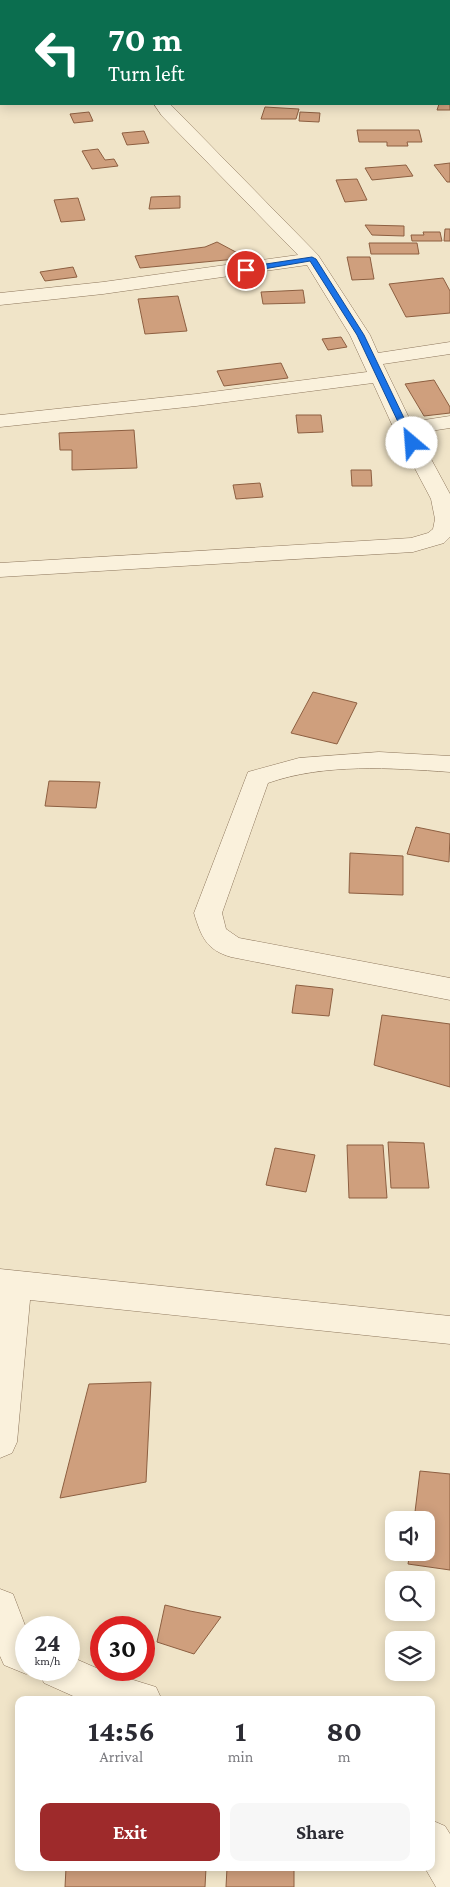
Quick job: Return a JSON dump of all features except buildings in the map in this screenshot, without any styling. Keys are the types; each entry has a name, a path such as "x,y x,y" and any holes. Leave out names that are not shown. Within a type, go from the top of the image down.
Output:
{"street":[{"path":"0,570 370,549 443,540 448,517 442,499 404,428 360,335 312,259 168,113 163,105"},
{"path":"0,299 103,288 312,259"},
{"path":"0,420 196,400 376,368 450,348"},
{"path":"404,428 450,422"},
{"path":"450,764 358,761 299,765 271,771 257,778 208,913 214,934 231,948 450,989"},
{"path":"0,1442 7,1284 450,1330"},
{"path":"0,1607 15,1647"},
{"path":"80,1680 129,1696"},
{"path":"435,1847 450,1873"}],"route":[{"path":"246,270 312,259 360,335 412,443"}]}
